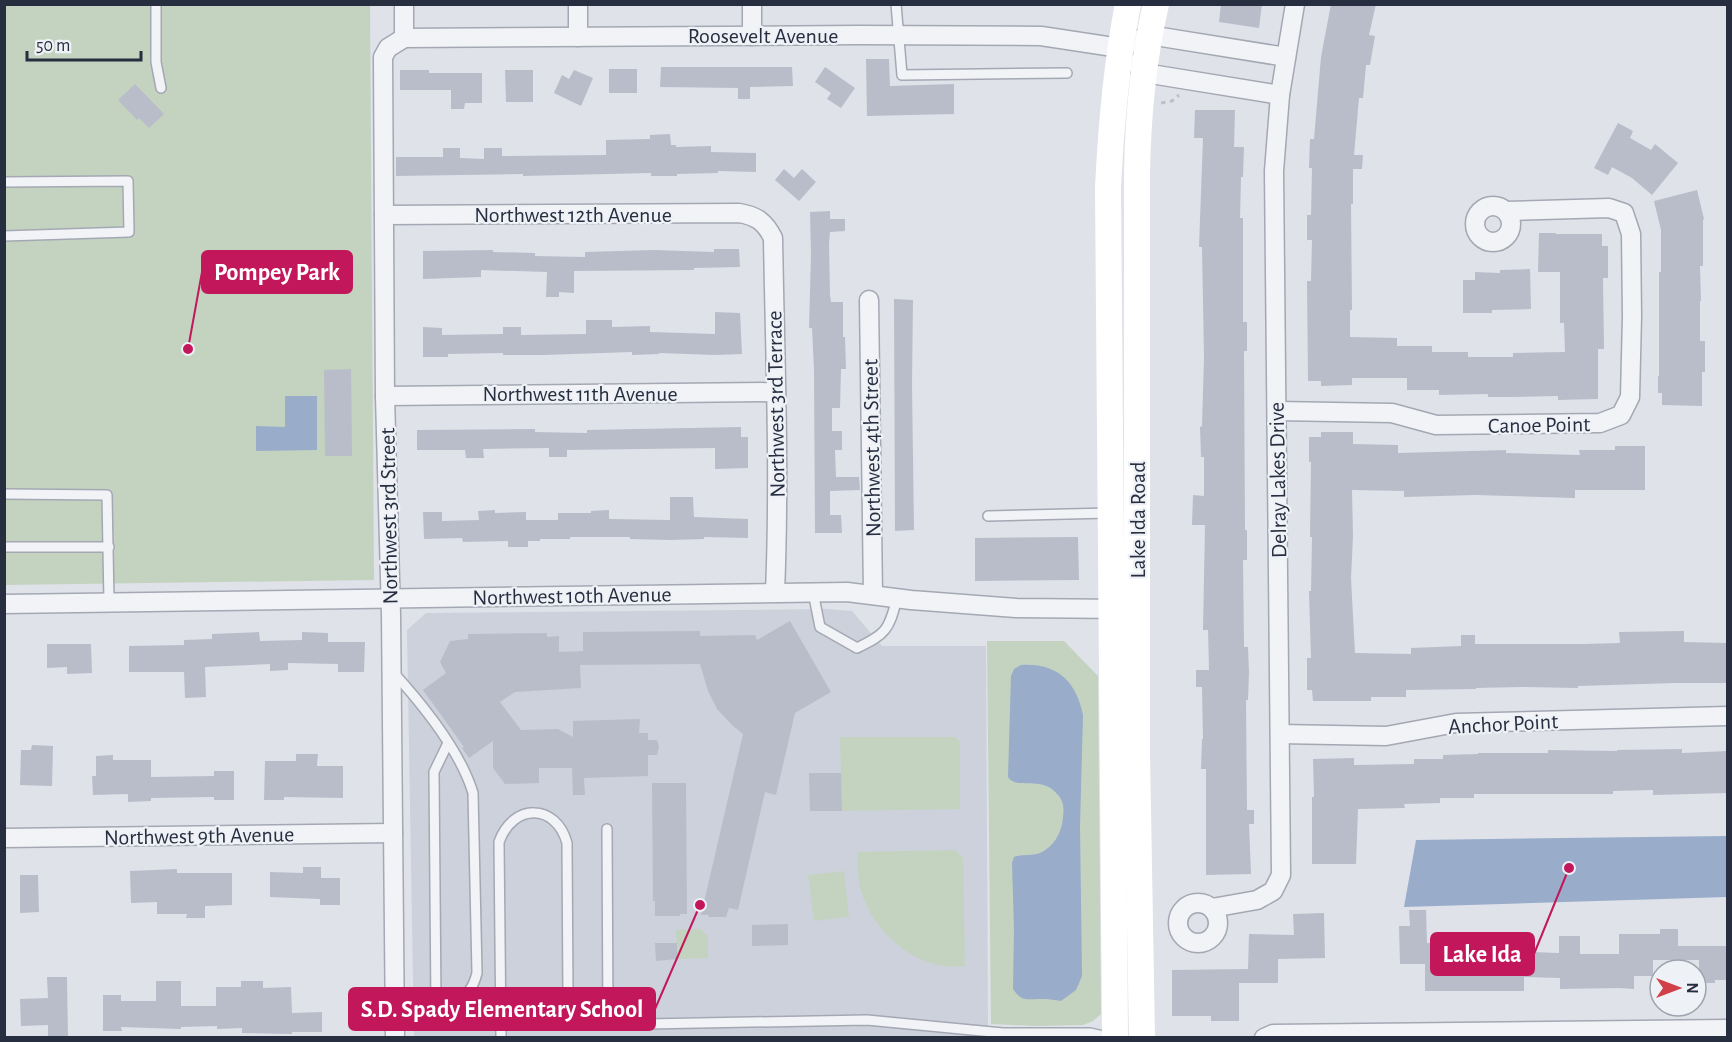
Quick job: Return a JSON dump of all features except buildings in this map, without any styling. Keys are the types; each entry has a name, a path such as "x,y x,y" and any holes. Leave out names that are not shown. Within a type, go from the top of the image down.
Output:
{"street":[{"path":"404,4 404,38"},
{"path":"578,4 578,36"},
{"path":"752,4 752,36"},
{"name":"Lake Ida Road","path":"1114,1038 1108,188 1120,48 1128,4"},
{"name":"Lake Ida Road","path":"1142,1038 1137,752 1136,181 1139,116 1155,4"},
{"name":"Delray Lakes Drive","path":"1212,908 1257,900 1273,891 1281,875 1274,182 1280,94 1295,4"},
{"path":"1280,94 1144,72 1120,48 1149,35 1286,57"},
{"name":"Roosevelt Avenue","path":"404,38 1041,36 1120,48"},
{"name":"Northwest 3rd Street","path":"395,1038 383,57 388,48 404,38"},
{"name":"Canoe Point","path":"1277,411 1392,413 1436,425 1600,423 1621,415 1630,397 1632,316 1631,234 1624,213 1608,208 1506,211"},
{"name":"Northwest 12th Avenue","path":"384,215 739,213 761,220"},
{"name":"Northwest 3rd Terrace","path":"761,220 773,238 777,560 775,592"},
{"name":"Northwest 4th Street","path":"869,300 873,595"},
{"name":"Northwest 11th Avenue","path":"386,396 776,392"},
{"name":"Northwest 10th Avenue","path":"4,604 847,592 1016,608 1138,609"},
{"name":"Anchor Point","path":"1280,734 1386,736 1456,723 1728,716"},
{"name":"Northwest 9th Avenue","path":"4,838 393,833"},
{"path":"1264,1038 1273,1034 1601,1034 1728,1029"}],"lane":[{"path":"156,4 156,62 161,88"},
{"path":"896,4 902,75 1067,73"},
{"path":"4,182 128,181 129,232 4,236"},
{"path":"4,494 107,495 109,602"},
{"path":"988,516 1111,513"},
{"path":"4,547 109,547"},
{"path":"813,592 820,627 857,648 878,638 891,621 897,598"},
{"path":"391,671 410,692 448,743 467,774 473,793 477,973 468,994 448,1006 394,1007"},
{"path":"436,1006 434,772 448,743"},
{"path":"501,1038 499,842 509,822 518,816 539,813 558,824 564,832 567,843 568,999 571,1015 582,1022 646,1024 867,1020 1003,1033 1090,1033 1114,1038"},
{"path":"607,829 608,1022"}],"shaded area":[{"path":"827,609 852,611 882,646 986,646 988,1037 414,1037 407,630 426,613"}],"green space":[{"path":"4,5 370,5 374,580 5,585"},
{"path":"987,641 1064,641 1098,676 1101,1014 1093,1021 1083,1025 991,1024"},
{"path":"840,737 955,737 960,742 960,809 842,811"},
{"path":"955,850 963,858 965,966 948,966 916,957 889,937 869,909 860,889 858,873 858,852"},
{"path":"844,871 849,917 814,921 808,875"},
{"path":"700,929 708,936 708,958 677,959 676,930"}],"water":[{"path":"285,396 317,396 317,450 256,451 256,426 285,427"},
{"path":"1021,665 1045,667 1063,676 1075,693 1083,715 1080,826 1082,976 1076,990 1061,1001 1023,998 1013,989 1012,863 1014,857 1043,852 1056,840 1061,829 1063,811 1061,800 1052,789 1045,785 1017,783 1008,777 1011,676 1014,669"},
{"path":"1727,836 1727,897 1404,907 1416,840"}],"place":[{"name":"Pompey Park","path":"188,349"},
{"name":"Lake Ida","path":"1569,868"},
{"name":"S.D. Spady Elementary School","path":"700,905"}]}
